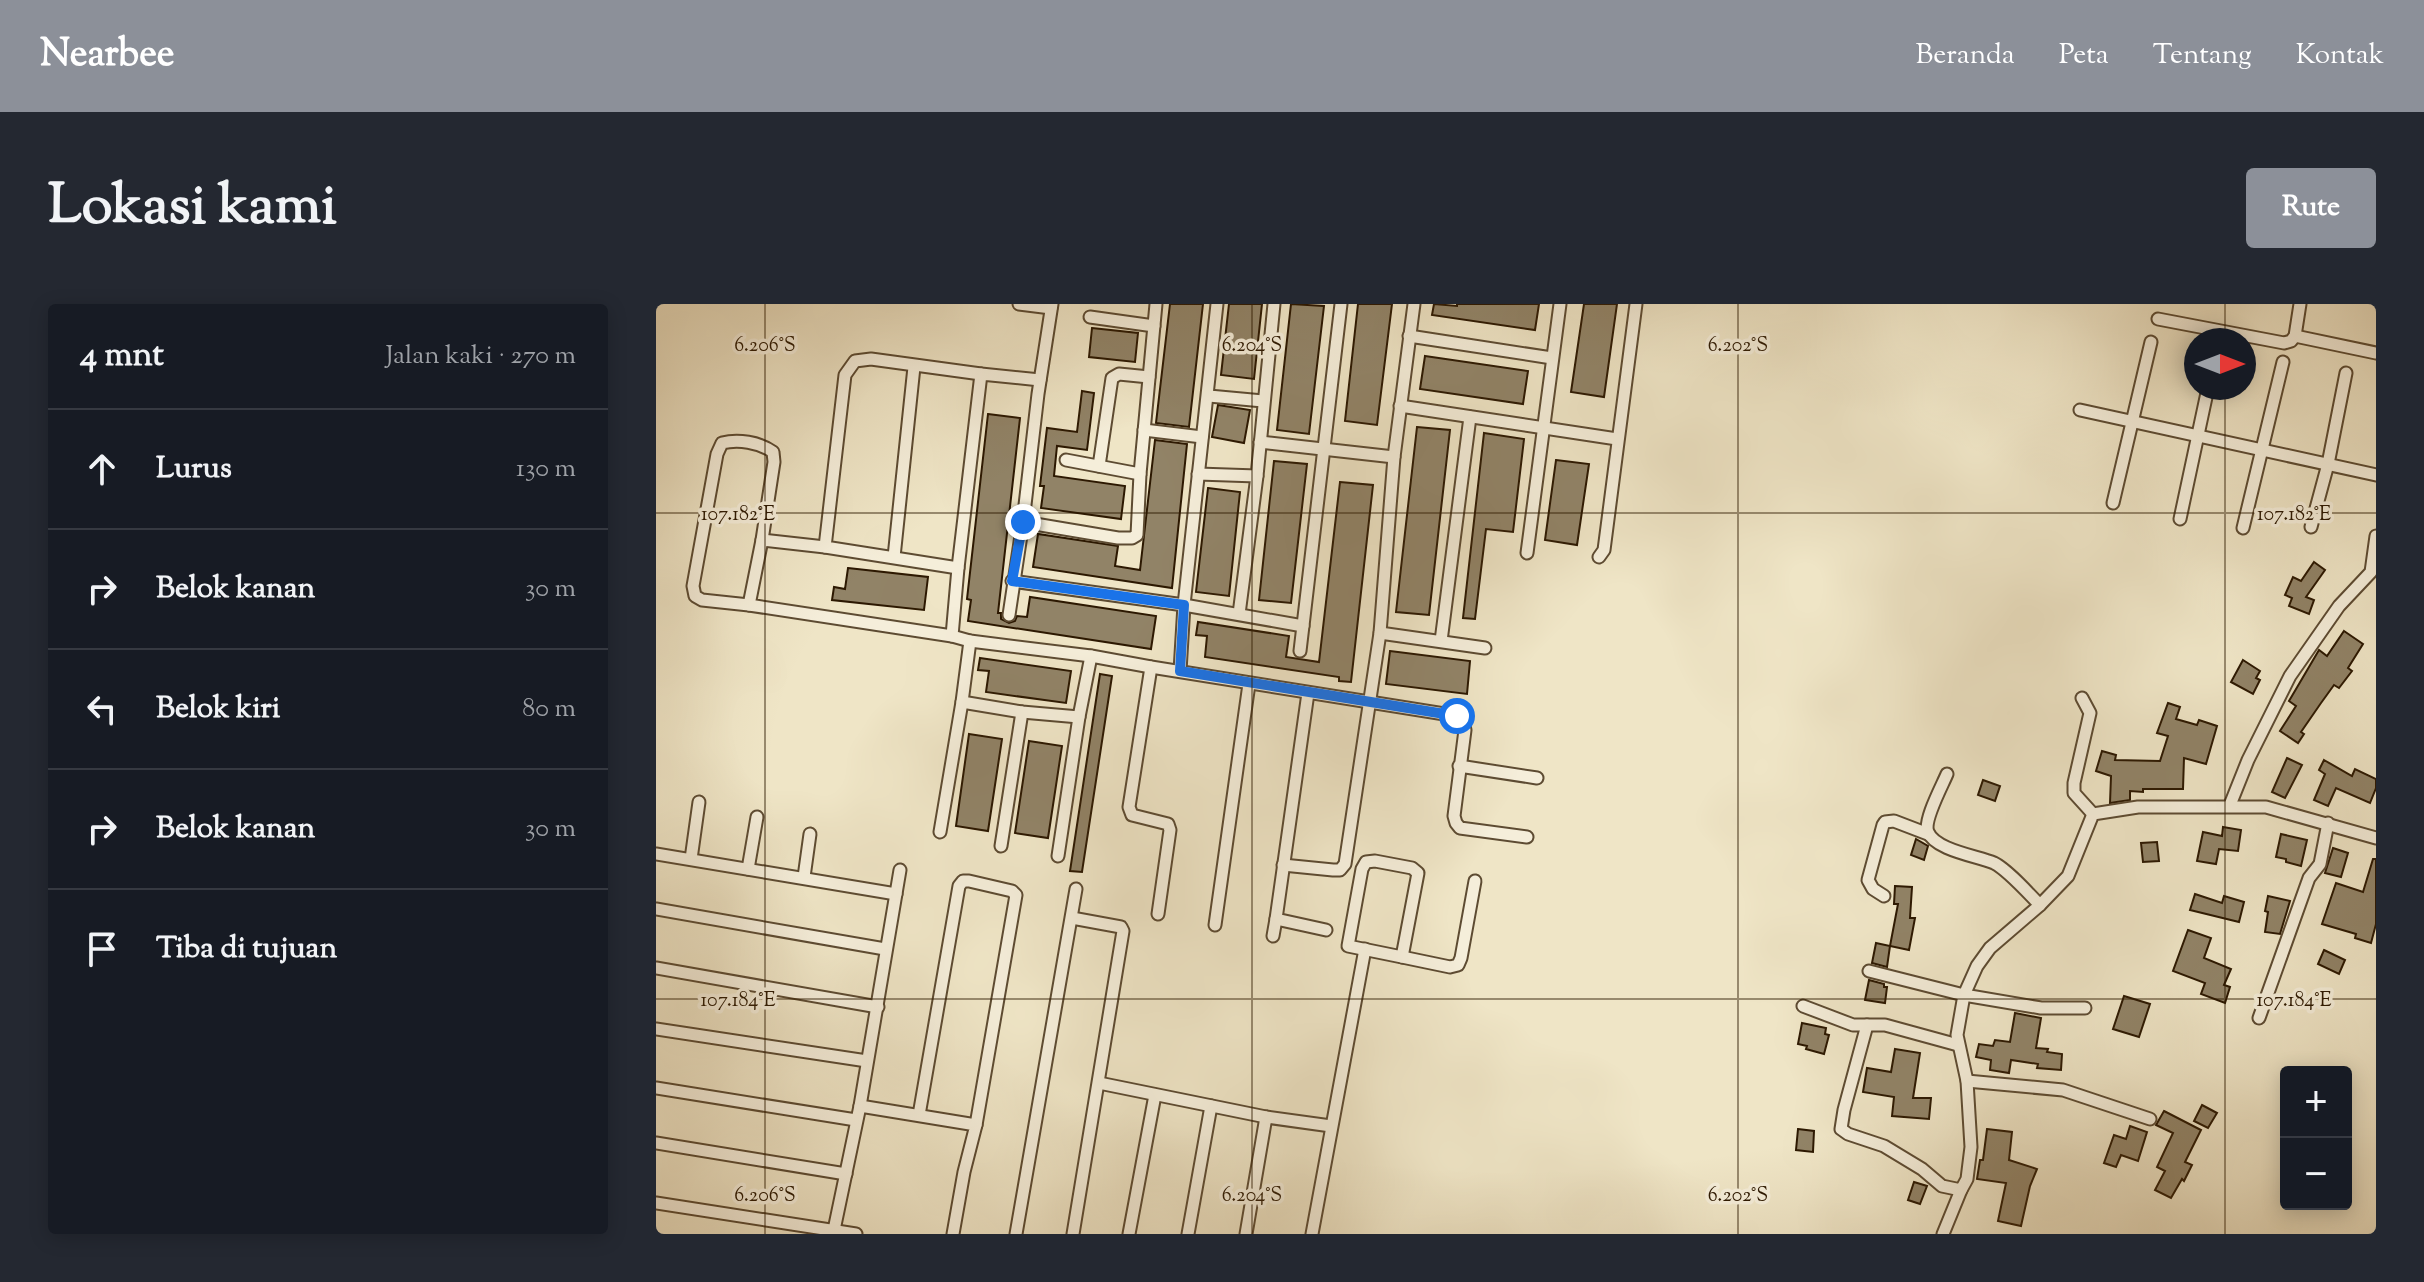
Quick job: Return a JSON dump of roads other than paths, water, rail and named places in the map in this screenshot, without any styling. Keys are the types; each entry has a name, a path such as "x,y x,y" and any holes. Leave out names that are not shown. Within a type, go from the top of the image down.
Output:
{"street":[{"path":"1009,615 1052,306 1019,304"},
{"path":"1023,522 1118,538 1137,535 1156,304"},
{"path":"1180,671 1184,605 1217,304"},
{"path":"1239,614 1257,476 1274,304"},
{"path":"1300,651 1341,304"},
{"path":"1283,865 1340,870 1345,864 1380,633 1394,457 1414,304"},
{"path":"1527,553 1560,304"},
{"path":"1599,557 1604,550 1636,304"},
{"path":"2158,319 2284,343 2295,336 2300,304"},
{"path":"1090,317 1154,326"},
{"path":"1409,336 1552,358"},
{"path":"2295,336 2376,353"},
{"path":"2113,503 2151,342"},
{"path":"825,547 845,375 855,361 871,359 914,367 1040,380"},
{"path":"2243,528 2283,362"},
{"path":"894,557 914,367"},
{"path":"2311,527 2328,464 2346,373"},
{"path":"952,636 981,374"},
{"path":"1099,466 1112,378 1119,374 1149,377"},
{"path":"1209,396 1263,401"},
{"path":"2180,519 2206,400"},
{"path":"1400,406 1617,439"},
{"path":"2080,410 2376,475"},
{"path":"1441,641 1470,417"},
{"path":"1144,430 1202,437"},
{"path":"749,605 762,540 773,452 764,446 732,441 722,443 717,454 693,586 695,596 702,600 1091,656 1457,716 1465,730 1454,816 1456,823 1460,828 1527,837"},
{"path":"1260,442 1394,457"},
{"path":"1066,460 1140,474"},
{"path":"1198,474 1257,476"},
{"path":"2230,805 2248,760 2290,676 2339,606 2371,572 2376,536"},
{"path":"762,540 958,568"},
{"path":"1012,581 1184,605 1303,626"},
{"path":"1380,633 1485,648"},
{"path":"940,832 970,641"},
{"path":"1058,856 1091,656"},
{"path":"1151,667 1129,807 1132,815 1163,822 1168,824 1170,830 1158,914"},
{"path":"1215,925 1249,684"},
{"path":"1273,936 1308,693"},
{"path":"2082,698 2090,713 2074,793 2093,814"},
{"path":"962,702 1079,717"},
{"path":"1001,846 1022,712"},
{"path":"1459,766 1537,778"},
{"path":"1928,834 1926,823 1947,774"},
{"path":"691,859 699,802"},
{"path":"2093,814 2138,807 2266,807 2376,838"},
{"path":"1943,1234 1967,1179 1971,1147 1967,1081 1957,1035 1964,995 1977,966 1990,948 2068,876 2093,814"},
{"path":"748,869 757,817"},
{"path":"1884,896 1873,889 1868,880 1883,825 1894,821 1928,834 1959,852 1997,865 2040,905"},
{"path":"2259,1018 2309,878 2320,864 2328,823"},
{"path":"804,877 810,834"},
{"path":"656,854 896,894"},
{"path":"1402,957 1418,873 1412,868 1366,862 1362,869 1348,946 1450,967 1458,965 1461,958 1475,881"},
{"path":"834,1230 860,1106 900,870"},
{"path":"919,1115 959,886 963,881 969,881 1012,891 1016,895 976,1125 953,1234"},
{"path":"1016,1234 1076,889"},
{"path":"656,909 885,949"},
{"path":"1072,918 1121,927 1123,931 1073,1234"},
{"path":"1276,919 1326,930"},
{"path":"1312,1234 1365,949"},
{"path":"656,968 878,1007"},
{"path":"1869,971 1964,995 2041,1008 2085,1008"},
{"path":"1803,1006 1853,1025 1885,1025 1958,1045"},
{"path":"1867,1025 1841,1129 1884,1146 1922,1169 1942,1186 1961,1190"},
{"path":"656,1029 867,1061"},
{"path":"1967,1081 2063,1090 2150,1119"},
{"path":"1099,1083 1266,1117 1331,1126"},
{"path":"656,1088 856,1120"},
{"path":"1129,1234 1155,1095"},
{"path":"860,1106 976,1125"},
{"path":"1188,1234 1211,1106"},
{"path":"1246,1234 1266,1117"},
{"path":"656,1143 846,1174"},
{"path":"656,1203 856,1234"}]}
